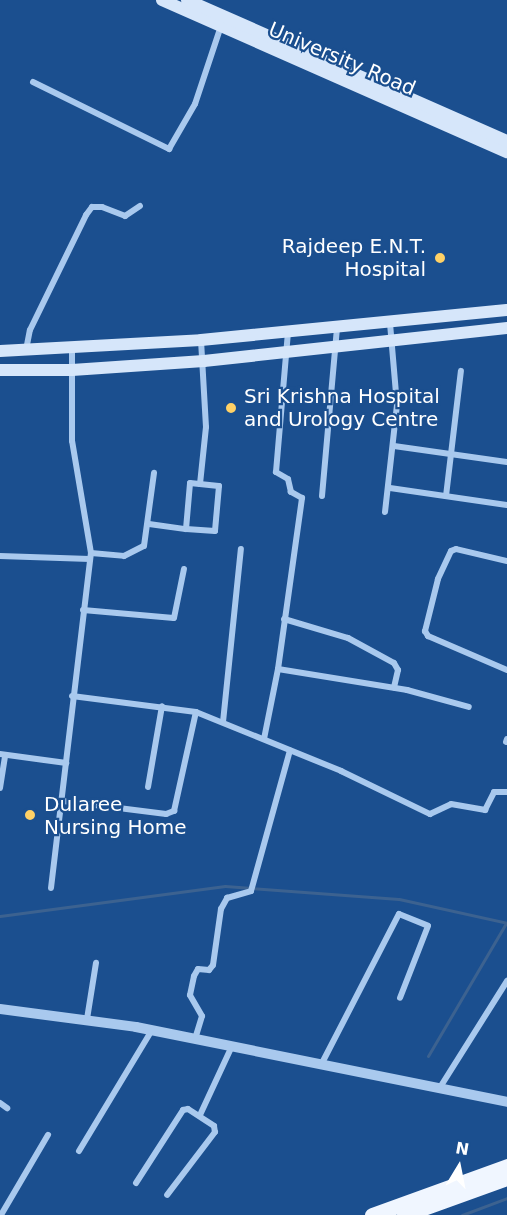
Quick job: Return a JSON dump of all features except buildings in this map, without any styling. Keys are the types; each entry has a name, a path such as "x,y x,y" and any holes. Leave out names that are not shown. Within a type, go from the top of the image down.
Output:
{"main road":[{"name":"University Road","path":"162,0 222,22 507,141"},
{"name":"University Road","path":"187,0 222,22 507,152"},
{"path":"0,351 288,333 507,310"},
{"path":"0,370 72,370 204,361 393,343 507,328"},
{"path":"372,1215 506,1170"},
{"path":"404,1215 506,1170"}],"street":[{"path":"33,82 169,149 195,104 222,22"},
{"path":"26,350 30,330 92,207 102,207 125,216 140,206"},
{"path":"385,512 394,446 393,343 390,323"},
{"path":"322,496 338,347 337,328"},
{"path":"264,739 278,669 302,498 291,492 288,479 276,472 289,352 288,333"},
{"path":"200,484 206,427 201,340"},
{"path":"51,888 63,801 72,696 91,556 72,441 72,348"},
{"path":"446,496 461,371"},
{"path":"394,446 507,462"},
{"path":"0,556 118,557 144,546 149,524 154,473"},
{"path":"149,524 186,529 215,531 219,486 190,483 186,529"},
{"path":"390,488 507,505"},
{"path":"223,722 241,549"},
{"path":"507,561 456,549 451,551 438,579 425,631 428,636 505,668 507,658"},
{"path":"83,610 174,618 184,569"},
{"path":"284,619 348,638 394,663 398,670 394,688"},
{"path":"278,669 394,688 469,707"},
{"path":"72,696 196,712 290,750 430,814 451,804 485,810 494,792 507,792"},
{"path":"148,787 162,706"},
{"path":"63,801 166,814 174,811 196,712"},
{"path":"195,1039 202,1016 190,995 194,976 198,969 209,970 213,965 221,909 227,898 250,891 290,750"},
{"path":"0,788 3,755 66,763"},
{"path":"321,1065 399,914 428,926 400,998"},
{"path":"87,1019 96,963"},
{"path":"439,1089 507,981"},
{"path":"0,1009 87,1019 152,1030 507,1102"},
{"path":"79,1151 152,1030"},
{"path":"200,1115 232,1046"},
{"path":"0,1103 7,1108"},
{"path":"136,1183 183,1110 200,1115 214,1126 215,1132 167,1195"},
{"path":"1,1215 48,1135"}],"waterway":[{"path":"0,916 225,886 399,899 507,923"},
{"path":"428,1056 506,923"},
{"path":"462,1215 507,1198"}],"place":[{"name":"Rajdeep E.N.T. Hospital","path":"440,258"},
{"name":"Sri Krishna Hospital and Urology Centre","path":"231,408"},
{"name":"Dularee Nursing Home","path":"30,815"}]}
